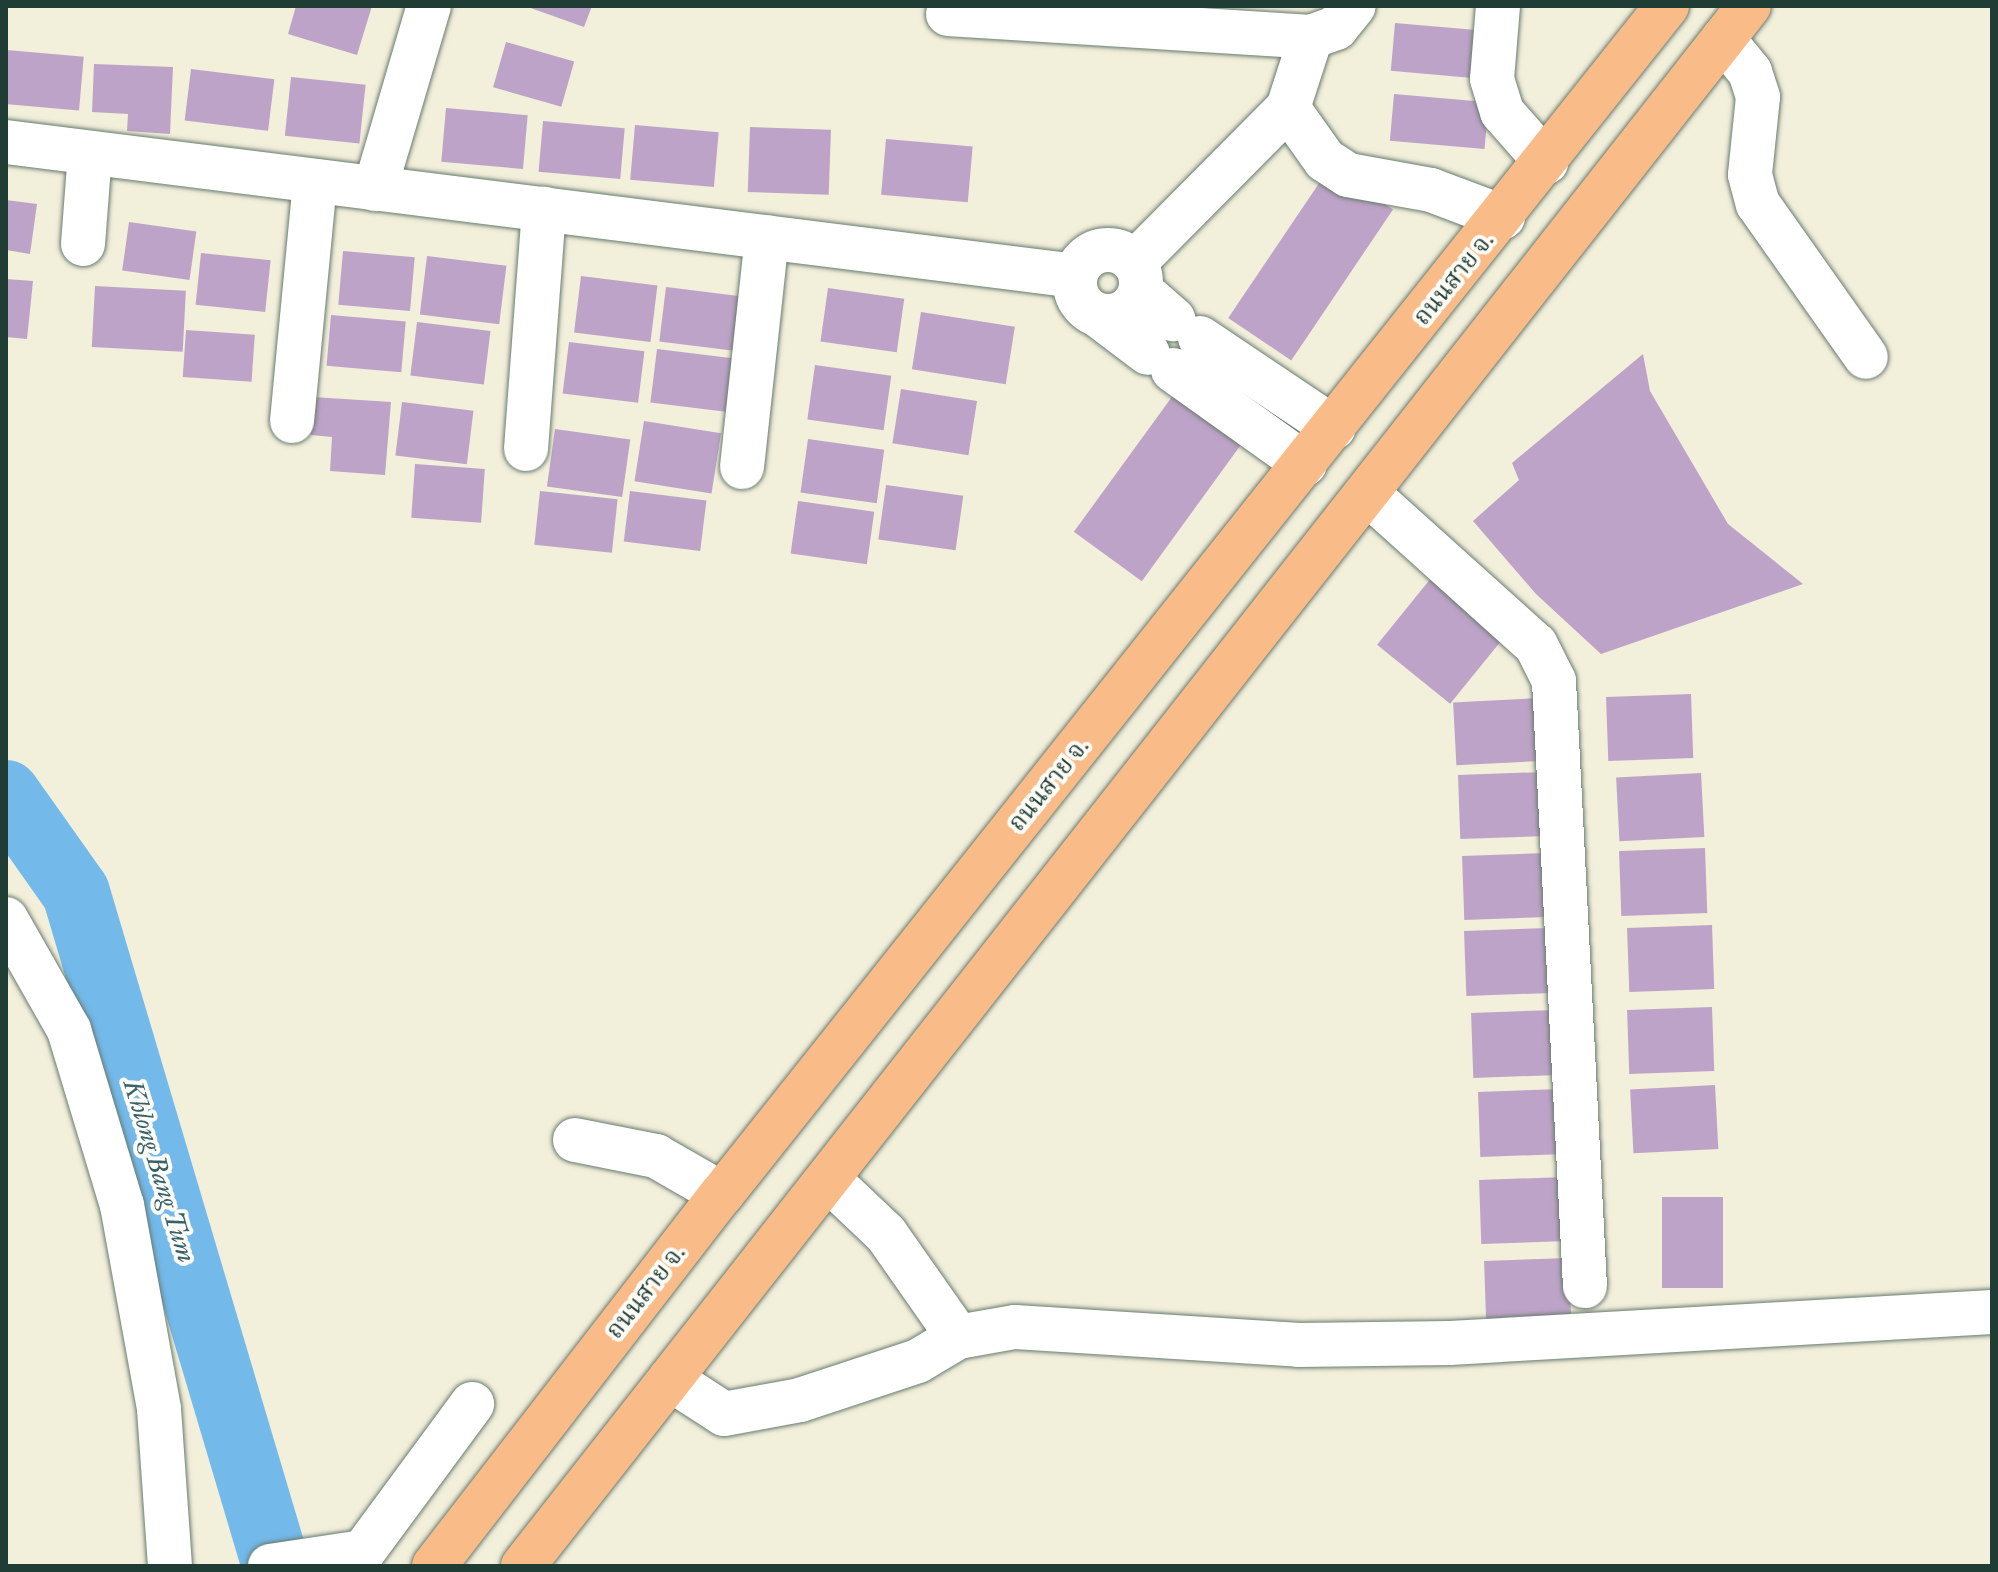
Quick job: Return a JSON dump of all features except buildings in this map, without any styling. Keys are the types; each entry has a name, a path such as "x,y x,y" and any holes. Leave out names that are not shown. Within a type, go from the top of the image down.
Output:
{"main road":[{"name":"ถนนสาย จ.","path":"434,1566 722,1194 1503,217 1667,6"},
{"path":"523,1566 1736,23"}],"street":[{"path":"375,189 429,6"},
{"path":"948,14 1311,37 1336,28 1354,6"},
{"path":"1498,6 1492,79 1502,112 1546,162"},
{"path":"1736,23 1758,97 1750,175 1758,204 1866,357"},
{"path":"1099,316 1117,316 1132,306 1138,276 1288,108 1311,37"},
{"path":"1288,108 1325,160 1348,175 1431,190 1503,217"},
{"path":"6,142 1075,276"},
{"path":"83,244 90,153"},
{"path":"292,421 315,181"},
{"path":"526,449 544,209"},
{"path":"742,467 767,237"},
{"path":"1305,464 1173,345 1123,252 1093,252 1075,276 1078,301 1099,316 1173,345 1334,428"},
{"path":"1367,493 1536,645 1554,681 1585,1286"},
{"path":"6,919 69,1030 122,1205 159,1409 170,1566"},
{"path":"575,1140 656,1156 722,1194"},
{"path":"828,1179 886,1234 958,1337"},
{"path":"670,1379 724,1414 856,1383 918,1361 958,1337 1015,1327 1299,1345 1450,1343 1992,1312"},
{"path":"270,1566 363,1552 472,1404"}],"waterway":[{"name":"Khlong Bang Tum","path":"6,794 76,893 276,1566"}]}
